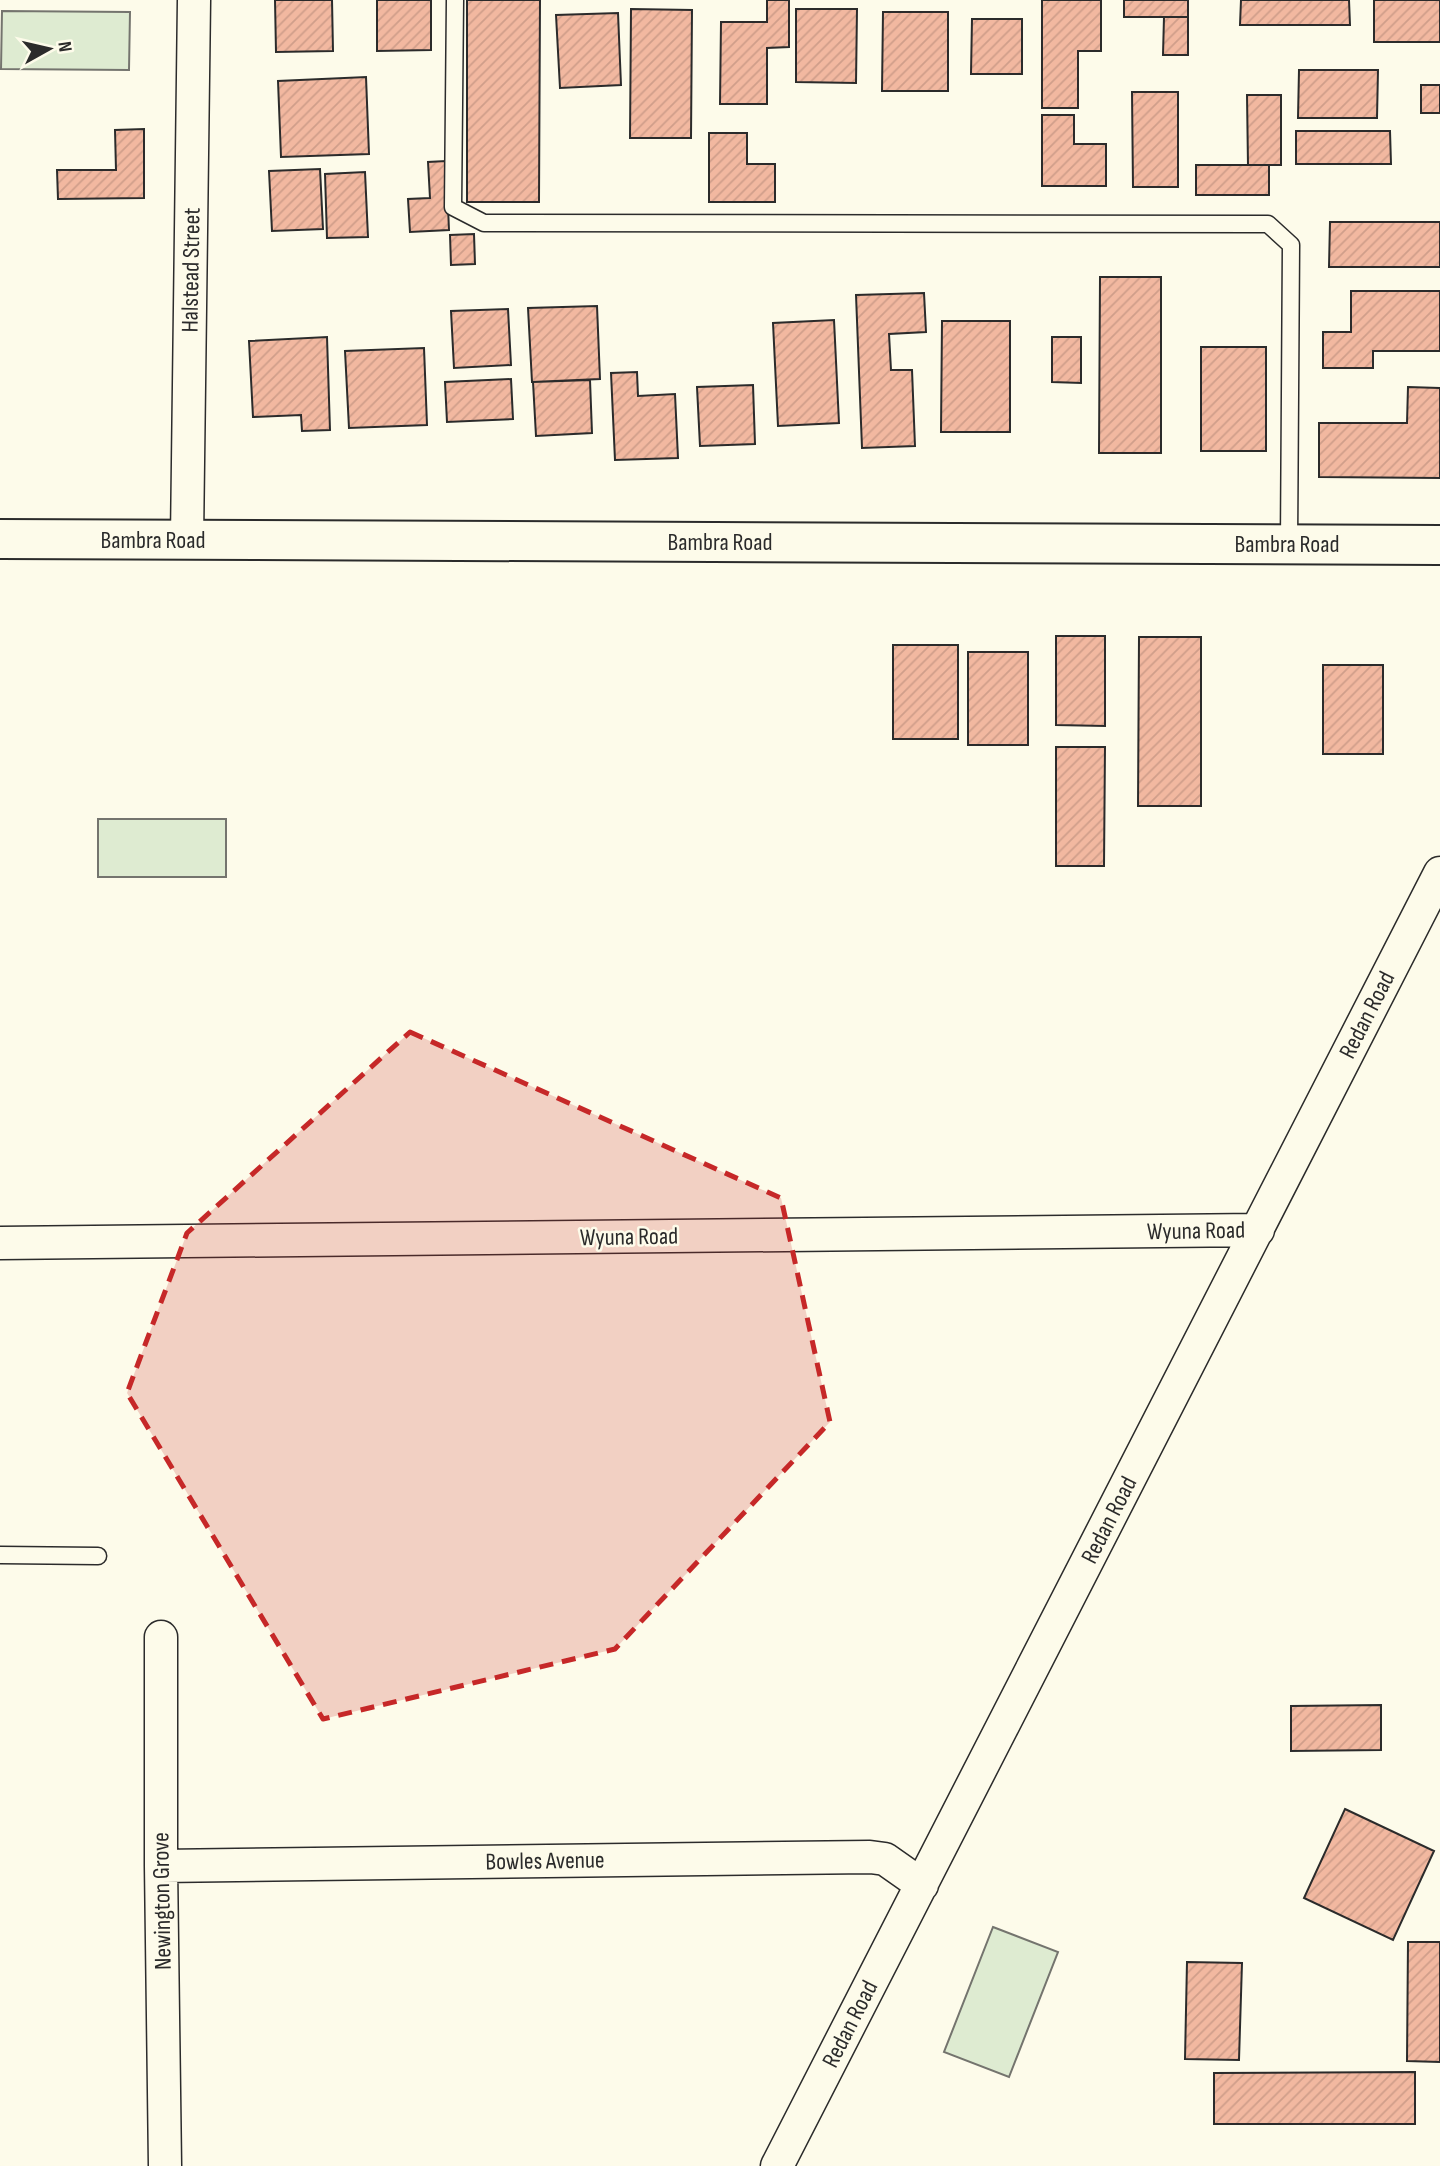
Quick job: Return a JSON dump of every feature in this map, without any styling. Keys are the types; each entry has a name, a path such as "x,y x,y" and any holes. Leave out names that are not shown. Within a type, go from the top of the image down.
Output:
{"street":[{"name":"Halstead Street","path":"187,539 194,0"},
{"name":"Bambra Road","path":"0,539 1440,545"},
{"name":"Redan Road","path":"777,2166 1440,873"},
{"name":"Wyuna Road","path":"0,1242 1258,1230"},
{"name":"Newington Grove","path":"161,1637 165,2166"},
{"name":"Bowles Avenue","path":"161,1866 870,1857 885,1859 922,1885"}],"lane":[{"path":"455,0 453,207 484,223 1268,224 1291,245 1289,544"},
{"path":"0,1555 98,1556"}],"highlighted area":[{"path":"410,1032 781,1198 830,1422 615,1649 323,1719 127,1393 187,1233"}],"green space":[{"path":"2,11 130,12 129,70 1,69"},
{"path":"98,819 226,819 226,877 98,877"},
{"path":"993,1927 1058,1952 1009,2077 944,2052"}],"building":[{"path":"275,0 332,0 333,51 276,52"},
{"path":"377,0 431,0 431,50 377,51"},
{"path":"467,0 540,0 539,202 467,202"},
{"path":"767,0 789,0 789,47 767,48 767,104 720,104 721,22 767,22"},
{"path":"1042,0 1101,0 1101,51 1078,51 1078,108 1042,108"},
{"path":"1124,0 1188,0 1188,17 1124,17"},
{"path":"1241,0 1349,0 1350,25 1240,25"},
{"path":"1374,0 1440,0 1440,42 1374,42"},
{"path":"631,9 692,10 691,138 630,138"},
{"path":"796,9 857,9 856,83 796,82"},
{"path":"883,12 948,12 948,91 882,91"},
{"path":"618,13 621,85 560,88 556,15"},
{"path":"1164,17 1188,17 1188,55 1163,55"},
{"path":"972,19 1022,19 1022,74 971,74"},
{"path":"1299,70 1378,70 1377,118 1298,118"},
{"path":"366,77 369,154 281,157 278,81"},
{"path":"1421,85 1440,85 1440,113 1421,113"},
{"path":"1132,92 1178,92 1178,187 1133,187"},
{"path":"1247,95 1281,95 1281,165 1248,165"},
{"path":"1042,115 1074,115 1074,144 1106,144 1106,186 1042,186"},
{"path":"144,129 144,198 58,199 57,170 116,170 115,130"},
{"path":"1296,131 1390,131 1391,164 1296,164"},
{"path":"709,133 747,133 747,164 775,164 775,202 709,202"},
{"path":"446,161 449,230 410,232 408,199 430,198 428,162"},
{"path":"1196,165 1269,165 1269,195 1196,195"},
{"path":"320,169 323,229 272,231 269,171"},
{"path":"365,172 368,237 327,238 325,174"},
{"path":"1330,222 1440,222 1440,267 1329,267"},
{"path":"474,234 475,264 451,265 450,235"},
{"path":"1100,277 1161,277 1161,453 1099,453"},
{"path":"1351,291 1440,291 1440,351 1373,351 1373,368 1323,368 1323,332 1351,332"},
{"path":"924,293 926,332 889,334 891,370 912,370 915,446 862,448 856,295"},
{"path":"597,306 600,379 532,382 528,308"},
{"path":"508,309 511,365 454,368 451,311"},
{"path":"834,320 839,423 778,426 773,323"},
{"path":"942,321 1010,321 1010,432 941,432"},
{"path":"327,337 330,430 302,431 301,415 253,417 249,341"},
{"path":"1052,337 1081,337 1081,383 1052,382"},
{"path":"1201,347 1266,347 1266,451 1201,451"},
{"path":"424,348 427,425 349,428 345,351"},
{"path":"637,372 638,396 675,394 678,458 615,460 611,373"},
{"path":"511,379 513,419 447,422 445,382"},
{"path":"590,380 592,433 536,436 533,382"},
{"path":"753,385 755,444 700,446 697,387"},
{"path":"1408,387 1440,388 1440,478 1319,477 1319,423 1407,423"},
{"path":"1056,636 1105,636 1105,726 1056,725"},
{"path":"1139,637 1201,637 1201,806 1138,806"},
{"path":"893,645 958,645 958,739 893,739"},
{"path":"968,652 1028,652 1028,745 968,745"},
{"path":"1323,665 1383,665 1383,754 1323,754"},
{"path":"1056,747 1105,747 1104,866 1056,866"},
{"path":"1381,1705 1381,1750 1291,1751 1291,1706"},
{"path":"1345,1809 1434,1851 1393,1940 1304,1898"},
{"path":"1408,1942 1440,1942 1440,2062 1407,2061"},
{"path":"1187,1962 1242,1963 1239,2060 1185,2059"},
{"path":"1415,2072 1415,2124 1214,2124 1214,2073"}]}
